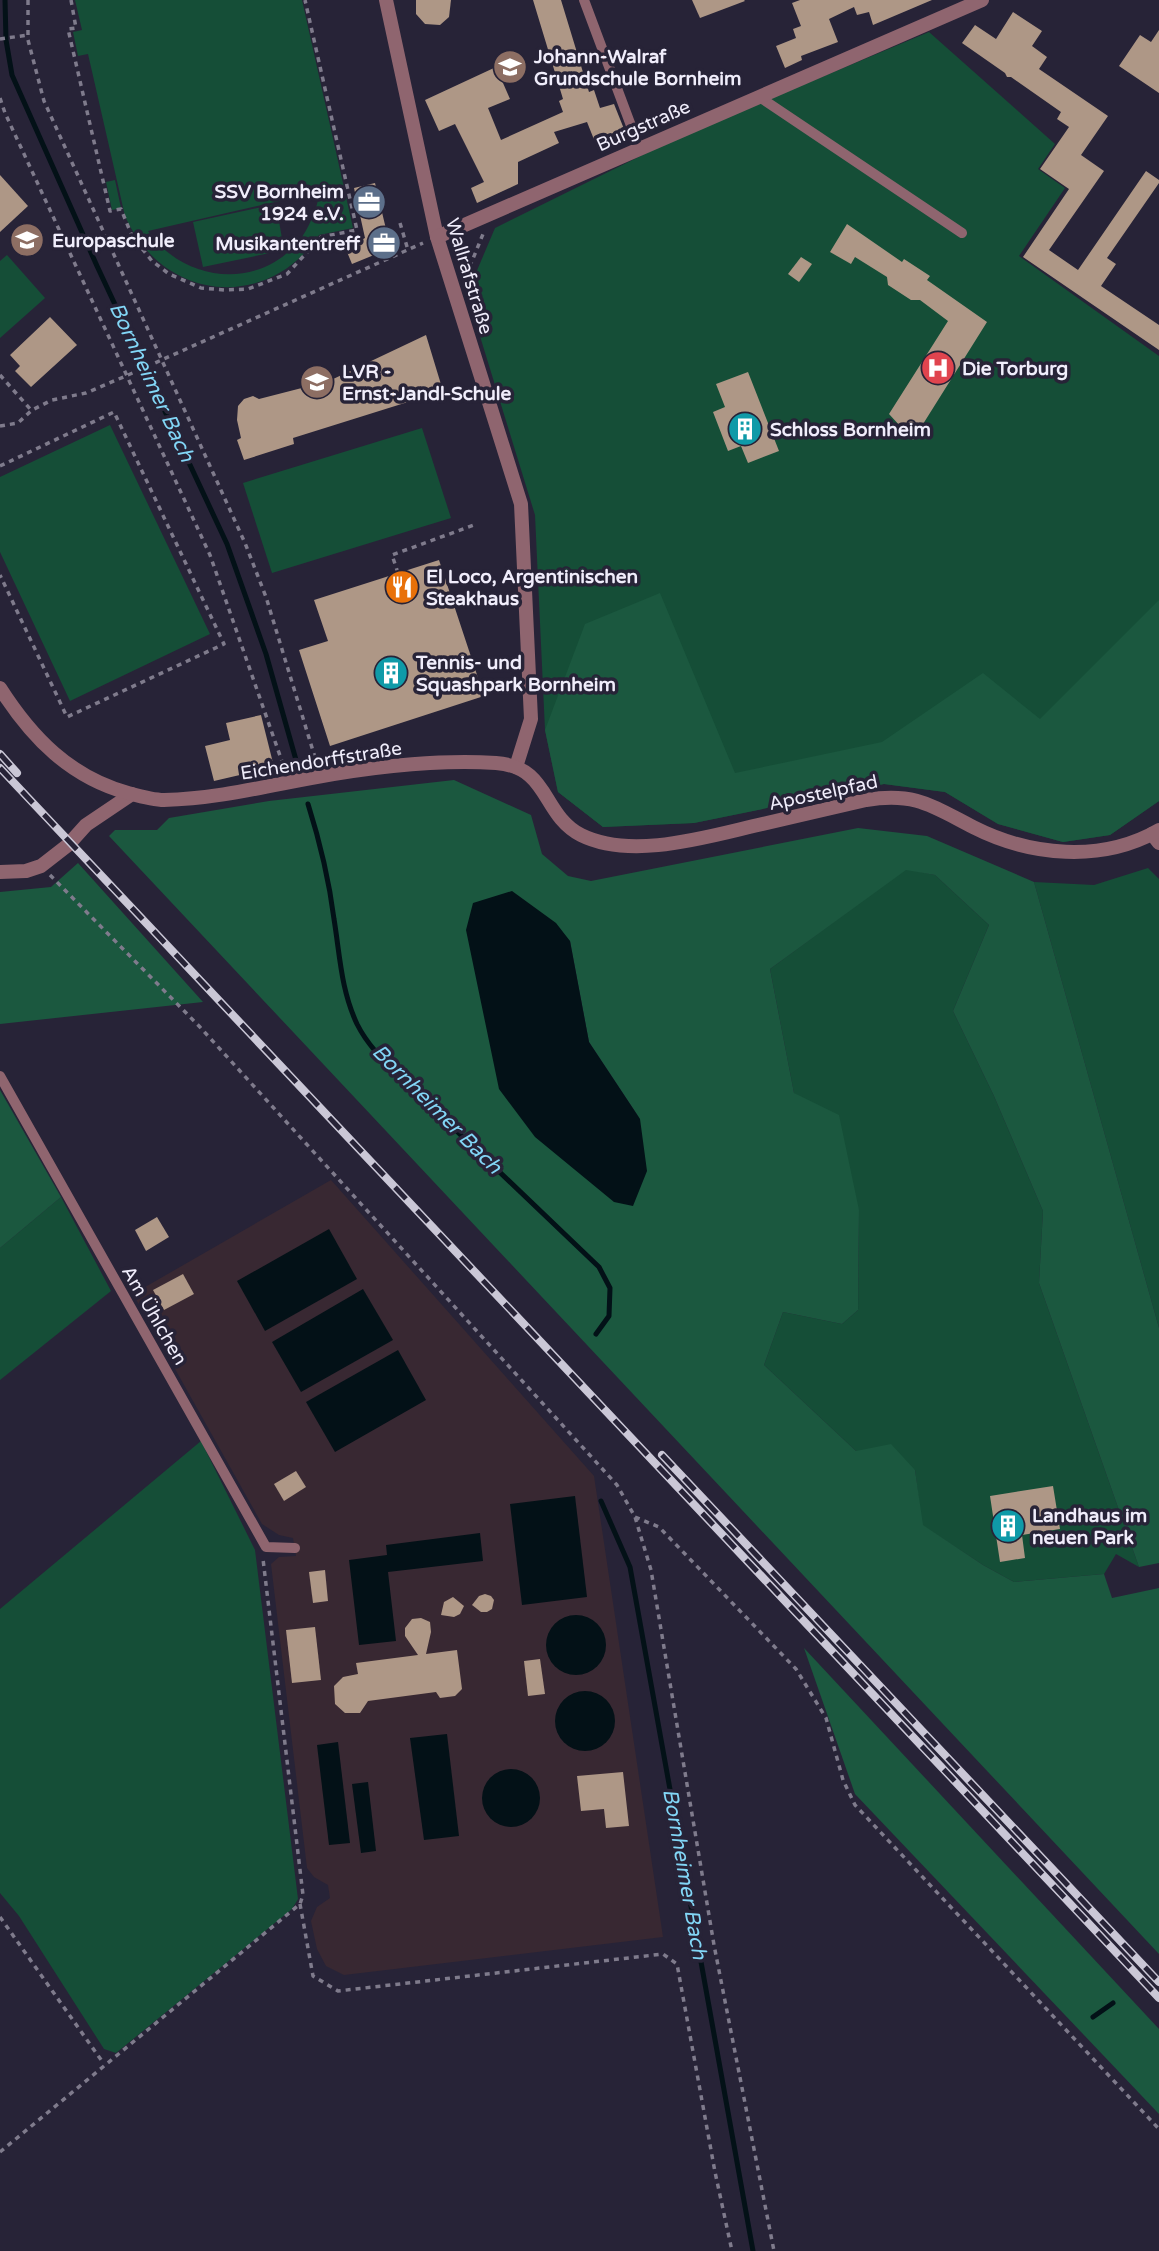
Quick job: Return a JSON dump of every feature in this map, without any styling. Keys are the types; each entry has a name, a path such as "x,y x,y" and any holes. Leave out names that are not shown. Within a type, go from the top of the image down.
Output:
{"street":[{"name":"Wallrafstraße","path":"386,0 437,237 521,504 531,719 516,767"},
{"name":"Burgstraße","path":"437,237 982,0"},
{"name":"Eichendorffstraße","path":"0,688 33,734 77,772 109,787 161,800 208,797 375,768 495,763 516,767"},
{"name":"Apostelpfad","path":"516,767 528,772 536,780 555,812 567,826 583,836 614,844 672,845 866,800 890,797 932,805 992,835 1027,847 1058,852 1108,849 1157,836"},
{"path":"0,872 26,871 41,866 68,845 86,825 132,794"}],"lane":[{"path":"584,0 639,147"},
{"path":"758,96 962,233"},
{"name":"Am Ühlchen","path":"0,1076 266,1547"},
{"path":"266,1547 295,1548"}],"path":[{"path":"28,0 26,36 44,101 250,554 321,776"},
{"path":"71,0 76,28 68,29 110,211 121,209 132,236 152,261 169,274 201,288 225,290 248,289 287,274 321,237 357,230 304,0"},
{"path":"0,38 26,36"},
{"path":"0,98 130,374 209,555 284,764 287,782"},
{"path":"456,300 492,213"},
{"path":"400,223 408,250"},
{"path":"0,428 18,423 32,410 52,400 86,393 437,237"},
{"path":"0,375 32,410"},
{"path":"0,466 114,412 224,644 67,717 0,575"},
{"path":"398,573 392,555 474,525"},
{"path":"41,866 199,1026 617,1485 635,1517 651,1570 714,1945 774,2251"},
{"path":"635,1517 659,1527 796,1669 826,1718 843,1780 855,1805 1159,2129"},
{"path":"266,1547 263,1571 303,1895 300,1904 313,1976 338,1991 663,1954 677,1964 732,2251"},
{"path":"0,2152 300,1904"},
{"path":"0,1917 104,2065"}],"shaded area":[{"path":"512,891 556,923 570,941 589,1042 640,1119 647,1171 633,1206 614,1202 535,1137 499,1089 466,930 473,903"},
{"path":"331,1180 594,1476 663,1937 344,1975 326,1966 317,1949 311,1921 317,1907 330,1898 328,1885 314,1877 307,1868 271,1564 279,1557 296,1556 293,1538 279,1535 262,1524 133,1294"},
{"path":"329,1229 357,1279 265,1331 237,1281"},
{"path":"363,1289 393,1340 301,1392 272,1342"},
{"path":"398,1350 426,1400 335,1452 306,1402"},
{"path":"575,1496 587,1597 522,1605 510,1504"},
{"path":"480,1533 483,1561 388,1572 396,1641 359,1645 349,1560 387,1555 386,1545"},
{"path":"576,1615 597,1624 606,1645 597,1666 576,1675 555,1666 546,1645 555,1624"},
{"path":"585,1691 602,1696 610,1704 615,1721 610,1738 602,1746 585,1751 568,1746 560,1738 555,1721 560,1704 568,1696"},
{"path":"447,1734 459,1836 424,1840 410,1738"},
{"path":"338,1742 350,1843 329,1845 317,1745"},
{"path":"511,1769 522,1771 535,1782 540,1798 538,1809 527,1822 511,1827 500,1825 487,1814 482,1798 484,1787 495,1774"},
{"path":"368,1782 376,1851 361,1853 352,1784"}],"green space":[{"path":"75,0 302,0 353,228 319,235 297,260 272,277 245,286 216,287 189,280 164,266 142,244 125,216 88,54 78,56 73,32 82,30","holes":["319,192 314,215 302,237 285,254 266,266 245,273 224,274 202,270 182,262 164,249 148,231"]},
{"path":"929,32 1055,144 1038,169 1065,188 1019,256 1159,356 1159,801 1110,835 1063,842 998,824 945,792 884,784 694,823 603,827 558,792 545,730 535,515 467,294 495,228 683,135"},
{"path":"115,180 121,208 112,210 106,182"},
{"path":"276,204 284,250 203,267 193,222"},
{"path":"7,255 45,298 0,338 0,261"},
{"path":"110,425 210,634 70,701 0,552 0,477"},
{"path":"422,428 451,518 272,573 243,483"},
{"path":"660,593 735,773 882,742 983,673 1040,719 1159,600 1159,801 1110,835 1063,842 998,824 945,792 884,784 694,823 603,827 558,792 545,730 585,624"},
{"path":"454,780 531,815 542,854 568,876 591,881 858,828 927,836 1034,882 1159,1328 1159,1563 1139,1567 1039,1283 1043,1211 994,1096 953,1011 989,925 935,875 906,870 770,969 794,1093 839,1115 859,1210 858,1310 842,1324 783,1312 764,1365 856,1451 891,1444 915,1470 923,1525 983,1565 1014,1582 1104,1574 1112,1598 1159,1588 1159,1954 109,836 115,830 157,830 169,818 269,801","holes":["473,903 570,941 589,1042 640,1119"]},
{"path":"78,863 203,1002 0,1024 0,892 51,887"},
{"path":"1148,868 1159,879 1159,1328 1034,882 1094,885"},
{"path":"906,869 935,875 989,925 953,1011 994,1096 1043,1211 1039,1283 1139,1567 1116,1554 1104,1574 1014,1582 922,1525 915,1470 856,1451 764,1365 783,1312 842,1324 858,1310 859,1210 794,1093 770,969"},
{"path":"0,1090 61,1197 0,1248"},
{"path":"61,1197 111,1291 0,1380 0,1248"},
{"path":"201,1441 255,1550 298,1899 292,1909 116,2053 104,2049 19,1916 0,1893 0,1609"},
{"path":"804,1648 1159,2029 1159,2114 855,1794"}],"building":[{"path":"416,0 451,0 449,17 440,25 425,24 416,14"},
{"path":"533,0 561,0 589,92 594,90 600,108 614,104 626,134 597,147 587,122 554,132 559,143 518,162 518,184 477,203 471,188 484,182 455,124 439,131 425,100 496,67 510,99 488,108 501,140 563,112 559,101 563,99"},
{"path":"692,0 744,0 745,1 700,18"},
{"path":"800,0 932,0 873,25 869,12 857,15 854,7 829,19 838,42 801,56 802,60 785,68 776,46 796,38 793,29 801,26 792,3"},
{"path":"1013,12 1042,31 1032,46 1047,57 1039,69 1108,116 1081,155 1104,171 1049,250 1078,270 1146,171 1159,180 1107,258 1116,264 1101,286 1159,325 1159,350 1023,257 1069,189 1040,169 1069,127 1057,119 1061,112 1011,77 1007,77 962,43 975,25 996,39"},
{"path":"1159,30 1159,93 1119,66 1140,35 1151,42"},
{"path":"0,175 28,206 0,232"},
{"path":"375,183 386,229 388,228 396,246 352,264 345,247 365,238 354,188"},
{"name":"Die Torburg","path":"847,224 902,262 904,259 930,276 927,280 987,322 913,440 889,414 948,321 920,300 911,300 888,285 887,277 855,257 851,264 830,252"},
{"path":"801,257 812,264 799,282 788,274"},
{"path":"50,317 77,345 31,387 15,371 20,366 10,355"},
{"path":"426,335 443,391 293,438 294,444 244,460 237,440 241,438 237,420 238,406 244,399 253,396 259,399 329,381"},
{"name":"Schloss Bornheim","path":"748,372 779,451 748,463 741,446 728,451 713,412 725,407 716,384"},
{"name":"Tennis- und Squashpark Bornheim","path":"439,560 484,696 330,746 299,650 328,641 314,600"},
{"path":"261,715 274,767 214,781 205,746 230,740 226,723"},
{"path":"157,1217 169,1237 146,1251 135,1230"},
{"path":"183,1274 194,1294 164,1310 153,1290"},
{"path":"296,1471 306,1487 284,1501 274,1484"},
{"name":"Landhaus im neuen Park","path":"1053,1486 1060,1529 1022,1535 1025,1558 1000,1562 990,1496"},
{"path":"325,1570 328,1601 313,1603 309,1572"},
{"path":"485,1594 494,1600 492,1609 481,1612 472,1605 479,1596"},
{"path":"453,1597 464,1606 460,1614 454,1617 441,1615 444,1602"},
{"path":"421,1618 430,1622 431,1632 426,1654 457,1650 462,1689 455,1696 440,1698 436,1692 368,1701 360,1713 345,1713 335,1704 334,1686 343,1677 358,1674 356,1663 418,1655 405,1636 405,1628 412,1619"},
{"path":"315,1627 321,1680 292,1683 286,1630"},
{"path":"540,1659 545,1694 528,1696 524,1661"},
{"path":"623,1772 629,1826 606,1828 604,1809 581,1811 577,1776"}],"waterway":[{"name":"Bornheimer Bach","path":"5,0 6,40 12,75 97,266 227,544 266,654 298,767"},
{"name":"Bornheimer Bach","path":"308,804 327,875 344,986 357,1024 370,1045 391,1068 599,1267 610,1288 609,1316 596,1334"},
{"name":"Bornheimer Bach","path":"601,1501 630,1567 753,2251"},
{"path":"1093,2017 1113,2003"}],"railway":[{"path":"0,754 17,773"},
{"path":"0,768 1159,1998"},
{"path":"662,1455 1159,1982"}],"place":[{"name":"Johann-Walraf Grundschule Bornheim","path":"510,67"},
{"name":"SSV Bornheim 1924 e.V.","path":"369,202"},
{"name":"Europaschule","path":"27,240"},
{"name":"Musikantentreff","path":"384,243"},
{"name":"Die Torburg","path":"938,368"},
{"name":"LVR - Ernst-Jandl-Schule","path":"317,382"},
{"name":"Schloss Bornheim","path":"745,429"},
{"name":"El Loco, Argentinischen Steakhaus","path":"402,587"},
{"name":"Tennis- und Squashpark Bornheim","path":"391,673"},
{"name":"Landhaus im neuen Park","path":"1008,1526"}]}
